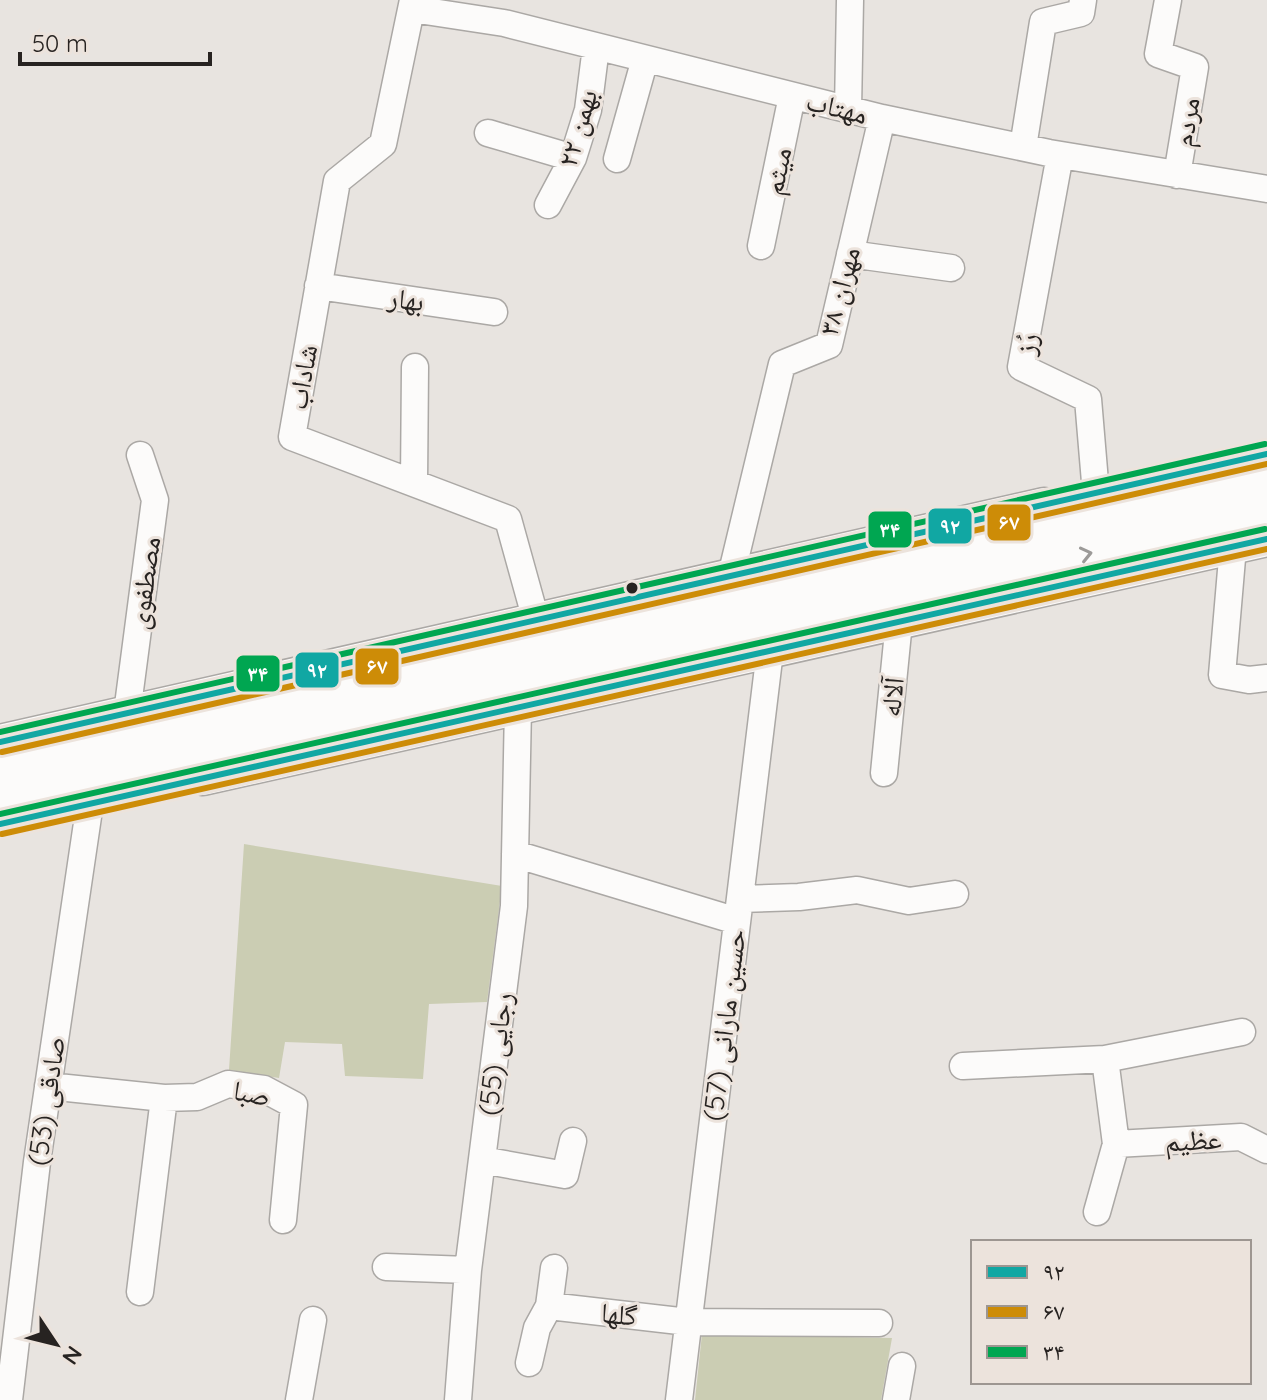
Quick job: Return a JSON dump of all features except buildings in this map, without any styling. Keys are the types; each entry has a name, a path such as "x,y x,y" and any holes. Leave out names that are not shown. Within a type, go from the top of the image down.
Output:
{"highway":[{"path":"0,766 1267,474"},
{"path":"0,804 1267,512"}],"main road":[{"path":"0,742 1267,454"},
{"path":"0,824 1267,539"}],"street":[{"path":"848,110 850,0"},
{"path":"1023,147 1043,22 1081,13 1083,0"},
{"name":"مردم","path":"1168,0 1158,54 1195,67 1177,175"},
{"name":"مهتاب","path":"412,4 506,12 596,47 882,118 1060,155 1267,189"},
{"name":"شاداب","path":"412,4 383,144 337,181 292,437 508,519 536,620"},
{"name":"۲۲ بهمن","path":"548,205 573,158 588,110 596,47"},
{"path":"617,159 645,59"},
{"name":"میثم","path":"761,246 792,96"},
{"name":"مهران ۳۸","path":"731,576 782,364 829,345 882,118"},
{"path":"488,133 573,158"},
{"name":"رُز","path":"1060,155 1021,367 1088,399 1096,494"},
{"path":"850,254 951,268"},
{"name":"بهار","path":"318,286 494,312"},
{"path":"414,483 415,367"},
{"name":"مصطفوی","path":"127,713 155,500 140,455"},
{"path":"1233,547 1222,675 1249,680 1267,678"},
{"name":"آلاله","path":"884,773 899,622"},
{"name":"حسین مارانی (57)","path":"679,1400 770,651"},
{"name":"رجایی (55)","path":"458,1400 468,1270 514,906 518,707"},
{"name":"صادقی (53)","path":"9,1400 48,1086 90,803"},
{"path":"515,854 738,910 799,897 857,890 909,901 955,894"},
{"path":"963,1066 1105,1059 1242,1032"},
{"path":"1097,1212 1116,1144 1105,1059"},
{"name":"صبا","path":"48,1086 164,1098 197,1097 228,1084 264,1089 294,1105 283,1220"},
{"path":"140,1292 164,1098"},
{"name":"عظیم","path":"1116,1144 1241,1137 1267,1150"},
{"path":"482,1160 565,1175 573,1141"},
{"path":"386,1267 468,1270"},
{"path":"529,1363 537,1328 549,1306 554,1268"},
{"name":"گلها","path":"549,1306 688,1322 879,1323"},
{"path":"299,1400 313,1320"},
{"path":"896,1400 902,1366"}],"green space":[{"path":"244,844 502,886 487,1002 429,1004 423,1079 345,1076 342,1044 285,1042 279,1078 229,1070"},
{"path":"702,1334 892,1338 881,1400 695,1400"}],"transit line":[{"name":"۳۴","path":"0,732 1265,444"},
{"name":"۹۲","path":"0,742 1267,454"},
{"name":"۶۷","path":"2,752 1267,464"},
{"name":"۳۴","path":"0,814 1265,529"},
{"name":"۹۲","path":"0,824 1267,539"},
{"name":"۶۷","path":"2,834 1267,549"}]}
